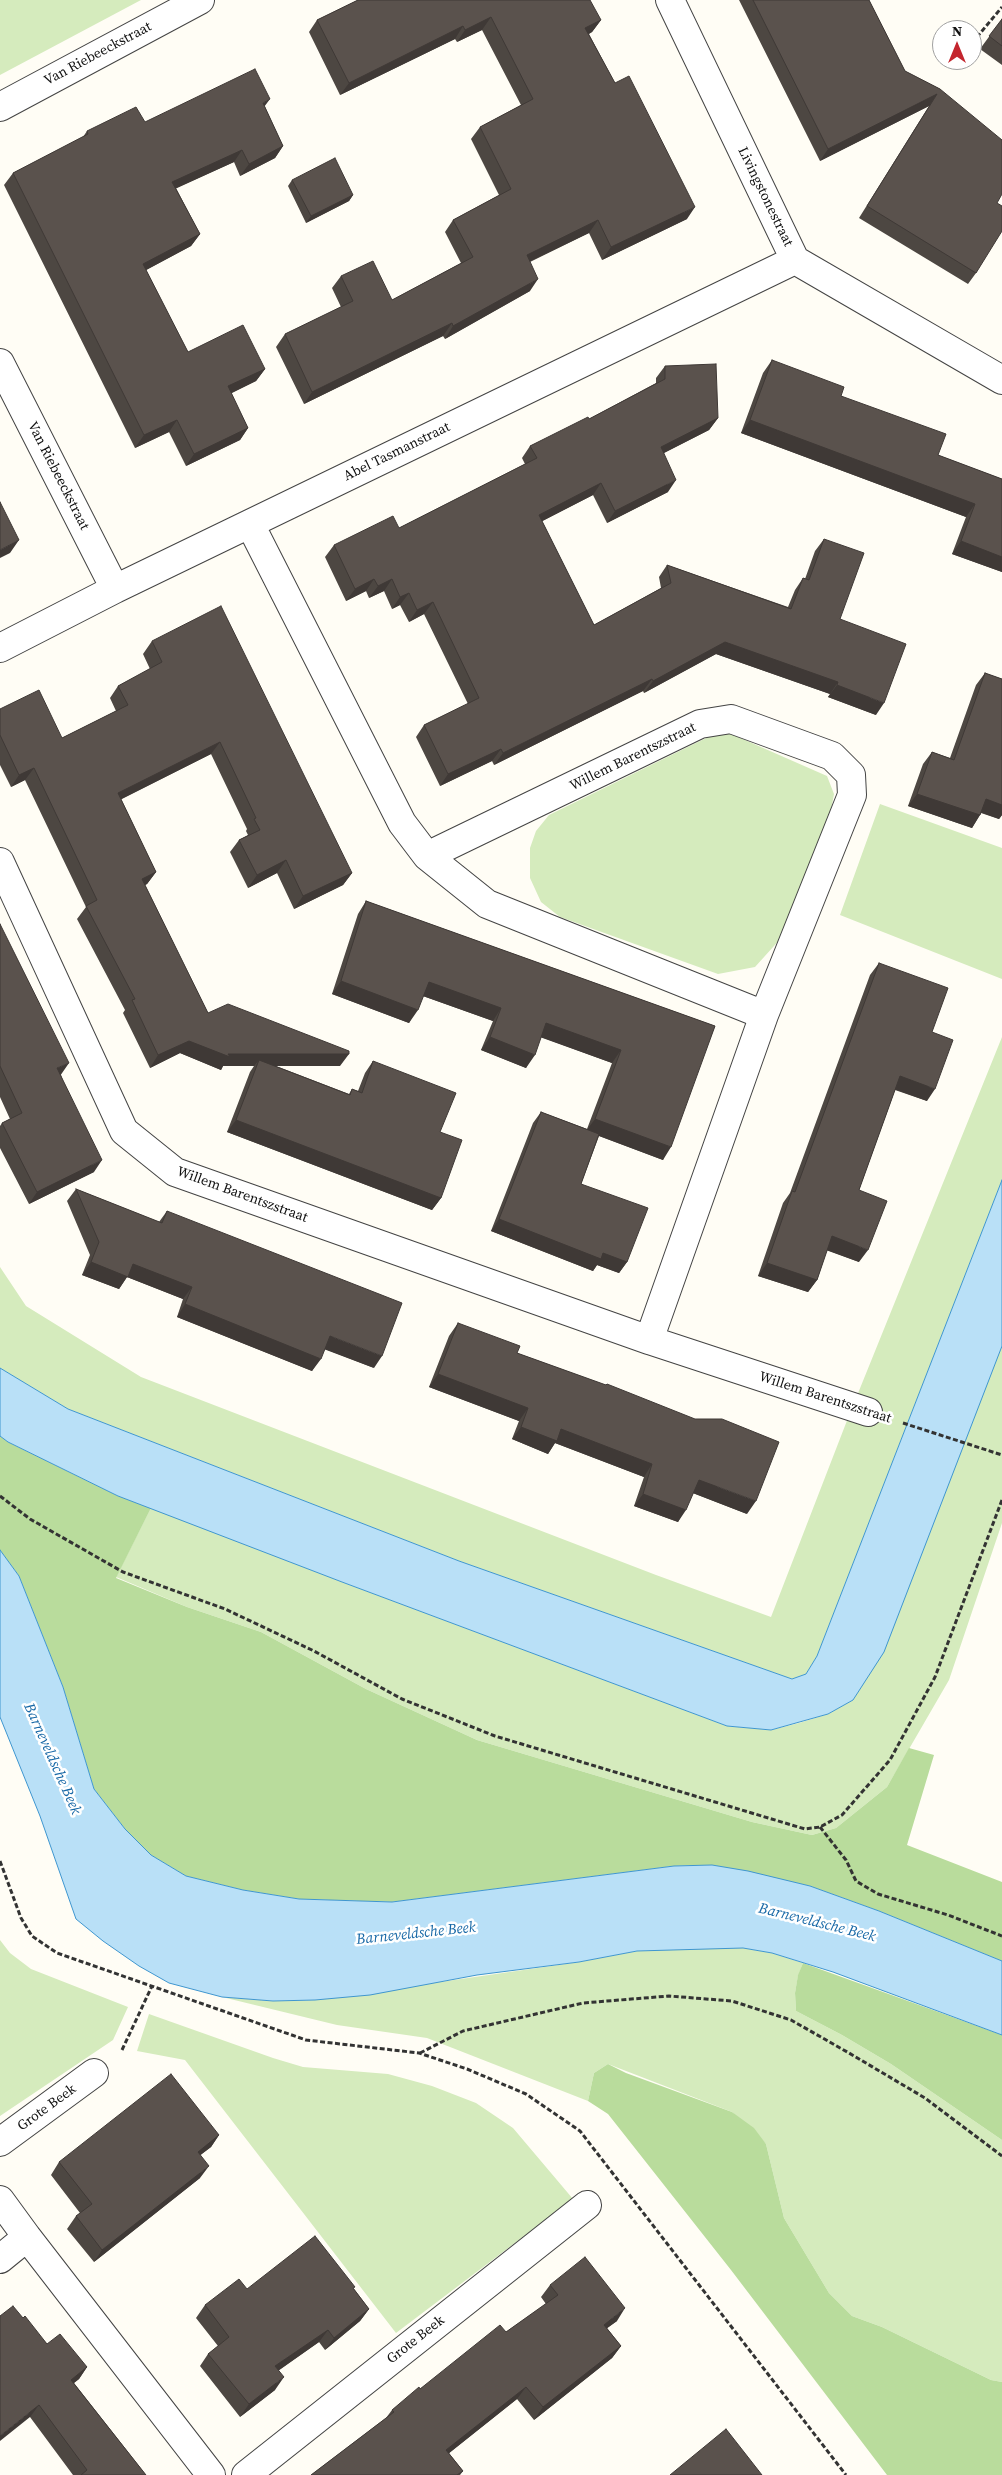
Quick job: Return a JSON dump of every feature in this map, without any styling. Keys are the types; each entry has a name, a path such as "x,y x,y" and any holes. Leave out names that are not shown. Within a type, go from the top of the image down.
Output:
{"street":[{"name":"Livingstonestraat","path":"670,0 795,260 1002,380"},
{"name":"Van Riebeeckstraat","path":"0,107 197,1"},
{"name":"Abel Tasmanstraat","path":"0,648 116,589 795,260"},
{"name":"Van Riebeeckstraat","path":"0,363 116,589"},
{"path":"250,524 402,824 428,856 488,904 764,1015"},
{"name":"Willem Barentszstraat","path":"428,856 700,724 731,719 832,756 851,775 852,795 764,1015 649,1340"},
{"name":"Willem Barentszstraat","path":"0,862 124,1131 175,1172 649,1340 868,1412"},
{"name":"Grote Beek","path":"0,2142 94,2073"},
{"path":"0,2200 26,2238 211,2475"},
{"name":"Grote Beek","path":"246,2475 587,2205"},
{"path":"0,2259 26,2238"}],"path":[{"path":"982,31 1002,7"},
{"name":"Willem Barentszstraat","path":"868,1412 1002,1455"},
{"path":"0,1496 30,1519 123,1572 225,1610 314,1651 402,1699 495,1736 594,1768 805,1829 820,1827 842,1814 890,1760 935,1677 1002,1500"},
{"path":"820,1827 846,1860 856,1882 878,1894 948,1915 1002,1936"},
{"path":"0,1861 21,1918 32,1936 57,1953 306,2040 419,2053 467,2069 526,2094 580,2131 846,2475"},
{"path":"94,2073 124,2048 152,1986"},
{"path":"419,2053 463,2031 583,2003 669,1996 732,2001 791,2020 849,2053 925,2098 1002,2156"}],"green space":[{"path":"0,0 141,0 0,75"},
{"path":"729,733 827,776 834,794 829,821 783,936 755,967 718,974 560,917 541,902 530,878 530,848 536,831 549,815 715,734"},
{"path":"880,804 1002,848 1002,979 840,915"},
{"path":"1002,1037 1002,1180 817,1656 806,1674 792,1679 459,1561 68,1409 0,1368 0,1267 26,1306 141,1377 656,1575 771,1617 848,1418"},
{"path":"1002,1346 1002,1523 949,1680 887,1787 836,1828 812,1835 752,1822 477,1740 366,1689 261,1632 187,1607 116,1577 151,1508 342,1582 727,1726 771,1730 799,1723 828,1714 853,1700 865,1679"},
{"path":"0,1436 8,1442 118,1496 151,1508 116,1578 187,1607 261,1632 366,1689 477,1740 752,1822 812,1835 836,1828 887,1787 909,1748 934,1755 907,1845 1002,1882 1002,1961 879,1911 810,1886 712,1865 674,1866 392,1902 299,1899 243,1890 186,1876 151,1855 125,1829 94,1789 63,1687 19,1576 0,1550"},
{"path":"0,1940 10,1953 31,1969 128,2007 113,2040 0,2116"},
{"path":"743,1948 772,1953 803,1963 795,1993 796,2011 891,2064 1002,2140 1002,2382 991,2380 882,2327 852,2316 829,2293 784,2218 766,2144 732,2112 608,2064 594,2073 588,2101 427,2038 337,2025 222,1997 273,2001 315,2000 579,1962 637,1951"},
{"path":"803,1963 1002,2035 1002,2140 891,2064 796,2011 795,1993 798,1975"},
{"path":"149,2014 303,2067 388,2074 432,2086 476,2103 513,2128 573,2199 396,2333 185,2060 137,2051"},
{"path":"608,2064 626,2073 732,2112 754,2128 766,2144 784,2218 829,2293 852,2316 882,2327 991,2380 1002,2382 1002,2475 887,2475 731,2270 608,2114 588,2101 594,2073"}],"water":[{"path":"1002,1180 1002,1346 884,1652 853,1700 828,1714 771,1730 727,1726 342,1582 118,1496 8,1442 0,1436 0,1368 68,1409 459,1561 792,1679 806,1674 817,1656"},
{"name":"Barneveldsche Beek","path":"0,1550 19,1576 63,1687 94,1789 125,1829 151,1855 186,1876 243,1890 299,1899 392,1902 674,1866 712,1865 748,1871 810,1886 879,1911 1002,1961 1002,2035 833,1972 772,1953 743,1948 637,1951 579,1962 477,1975 370,1995 315,2000 273,2001 222,1997 169,1983 139,1966 76,1919 40,1816 0,1717"}],"building":[{"path":"358,0 590,0 601,20 585,28 615,83 629,76 695,207 611,247 598,220 527,255 538,279 453,326 452,323 312,392 285,334 353,301 341,276 373,261 392,300 473,257 453,220 511,189 480,127 533,99 491,17 465,30 463,26 349,83 317,20"},
{"path":"753,0 869,0 905,71 940,89 1002,140 1002,194 997,203 1002,206 1002,231 976,273 867,206 937,94 828,149"},
{"path":"1002,19 1002,46 989,36"},
{"path":"255,69 270,99 263,103 283,146 249,164 242,150 172,182 200,234 143,264 188,352 243,325 265,369 228,386 248,428 194,454 177,420 144,435 13,173 88,134 87,131 136,107 145,122"},
{"path":"335,158 353,195 311,216 292,180"},
{"path":"772,360 844,387 841,396 946,434 938,455 1002,479 1002,557 961,541 975,504 750,420"},
{"path":"716,364 718,418 661,447 676,480 615,511 601,483 539,515 594,625 671,583 667,565 791,609 803,578 809,580 824,539 864,553 840,619 906,644 884,703 837,685 838,682 725,642 653,681 652,679 503,753 501,749 448,774 424,725 479,698 433,602 417,610 409,593 400,597 392,579 378,586 374,579 355,589 334,545 393,516 399,528 537,458 530,446 588,417 589,419 665,379 665,366"},
{"path":"0,502 19,540 0,550"},
{"path":"221,606 352,873 303,896 286,860 257,875 239,840 260,830 220,742 118,793 156,872 142,879 208,1013 228,1004 349,1051 349,1054 228,1054 230,1057 189,1041 158,1055 132,1000 135,999 86,906 97,900 34,768 19,775 0,735 0,709 39,690 62,738 128,705 118,686 162,662 152,641"},
{"path":"985,673 1002,679 1002,805 986,799 980,815 917,794 932,752 954,760"},
{"path":"366,901 715,1026 671,1147 595,1119 621,1050 546,1023 535,1055 490,1037 501,1008 429,982 418,1010 341,981"},
{"path":"0,924 69,1063 57,1068 102,1160 37,1192 2,1123 22,1113 0,1066"},
{"path":"879,963 948,988 932,1032 953,1040 935,1089 900,1076 859,1190 887,1201 868,1250 832,1236 817,1280 767,1263 792,1191 795,1192"},
{"path":"259,1060 350,1095 352,1089 362,1093 373,1061 456,1093 440,1132 462,1140 441,1198 236,1120"},
{"path":"541,1112 599,1134 581,1184 648,1208 627,1262 603,1253 601,1259 499,1219"},
{"path":"76,1189 162,1223 167,1211 402,1303 382,1356 330,1336 321,1359 185,1304 192,1287 133,1264 128,1277 91,1262 99,1242"},
{"path":"458,1323 520,1346 517,1353 607,1384 695,1419 722,1419 779,1442 756,1501 699,1480 686,1510 643,1494 652,1464 561,1429 557,1441 521,1427 528,1408 438,1374"},
{"path":"171,2074 219,2135 198,2152 209,2166 102,2250 76,2216 92,2204 59,2162"},
{"path":"315,2236 355,2287 353,2288 369,2309 334,2338 328,2330 275,2366 284,2377 249,2404 208,2354 229,2337 205,2305 239,2279 247,2289"},
{"path":"585,2257 625,2308 604,2325 621,2346 543,2407 526,2387 446,2450 463,2471 457,2475 311,2475 394,2412 392,2410 419,2387 420,2389 500,2325 506,2332 558,2295 550,2285"},
{"path":"13,2306 23,2318 25,2316 47,2344 60,2334 87,2367 71,2380 146,2475 81,2475 87,2470 39,2405 0,2436 0,2316"},
{"path":"726,2429 762,2475 670,2475"}]}
